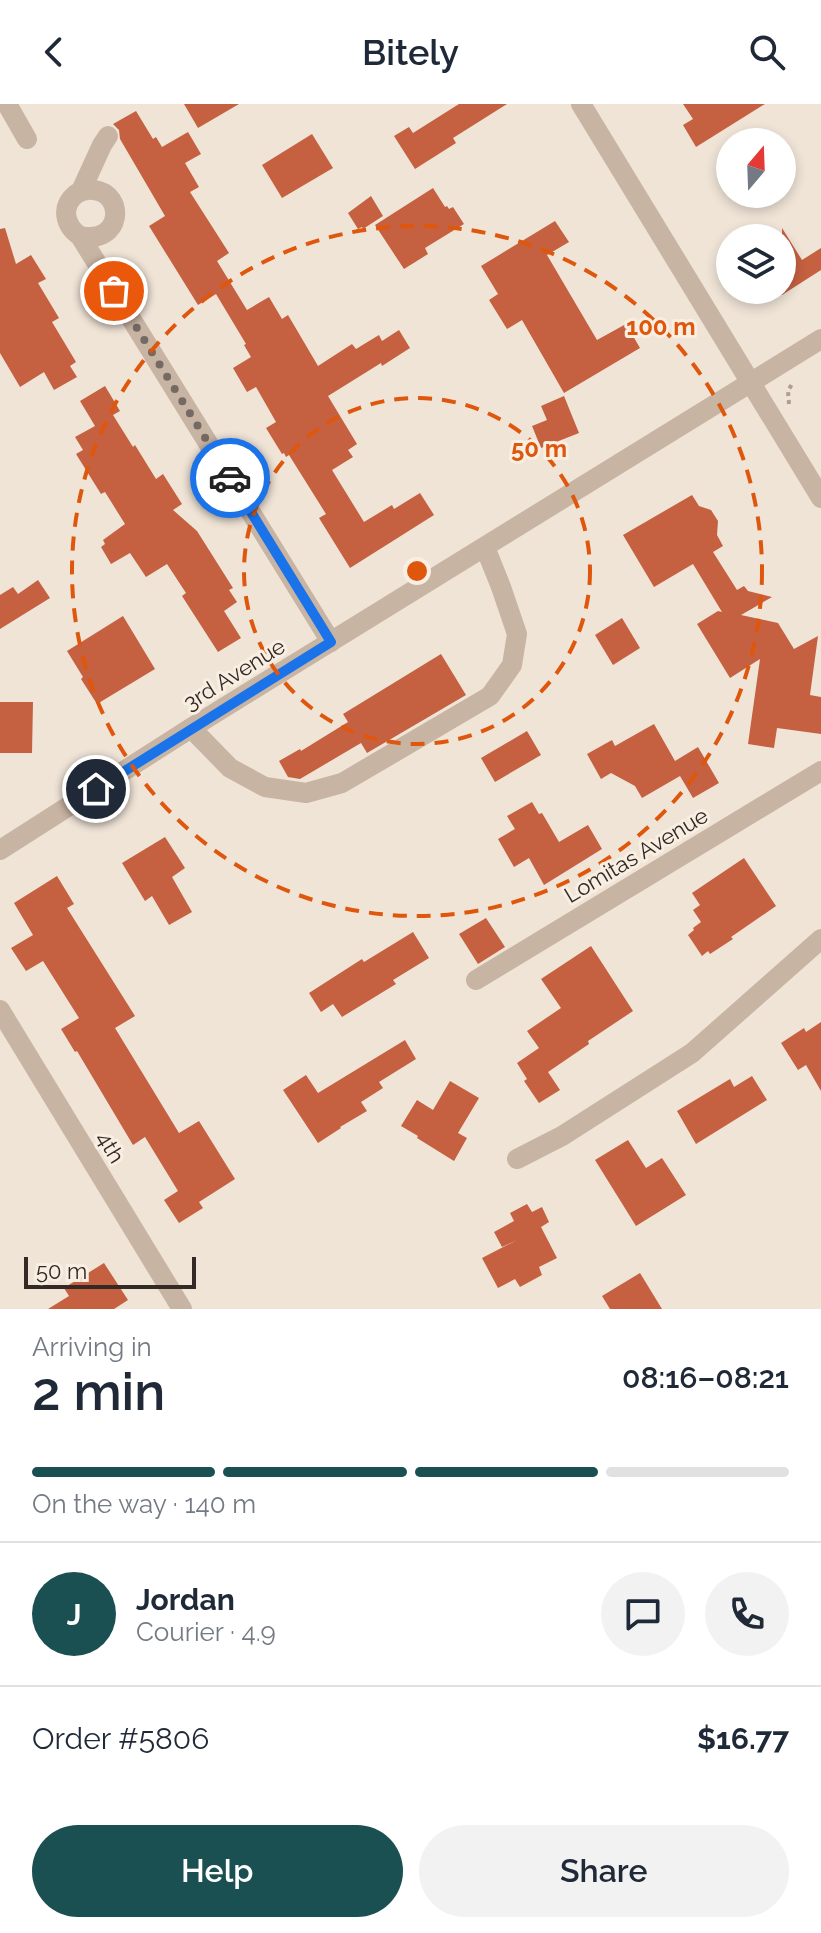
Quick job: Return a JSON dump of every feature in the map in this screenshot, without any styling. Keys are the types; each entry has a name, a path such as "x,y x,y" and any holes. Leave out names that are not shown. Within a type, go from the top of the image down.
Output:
{"street":[{"path":"7,104 27,139"},
{"path":"581,104 821,498"},
{"path":"81,191 108,136"},
{"path":"80,236 99,237 108,232 113,224 114,205 100,191 91,189 73,196 68,204 67,223 80,236 331,642"},
{"name":"3rd Avenue","path":"0,850 191,728 821,339"},
{"path":"191,728 230,768 253,781 265,787 306,793 342,783 490,696 512,665 517,634 485,547"},
{"name":"Lomitas Avenue","path":"476,980 821,771"},
{"path":"517,1159 562,1136 692,1053 821,939"},
{"name":"4th","path":"0,1010 182,1309"}],"path":[{"path":"795,414 788,402 788,391 800,376"}],"building":[{"path":"184,104 239,104 198,128"},
{"path":"459,104 507,104 453,138 456,143 415,169 394,136 409,127 413,133"},
{"path":"683,104 765,104 726,128 716,128 716,135 696,147 683,125 693,119"},
{"path":"136,111 153,139 156,137 162,147 188,132 201,154 185,163 199,187 190,192 229,253 217,261 247,310 269,297 282,319 288,315 318,366 352,344 356,349 379,335 382,341 399,330 410,348 328,396 357,444 348,450 353,457 332,470 364,522 420,493 434,515 350,568 319,518 326,514 289,455 286,457 282,454 266,428 276,422 256,387 247,392 233,368 251,357 246,344 216,294 198,305 149,226 165,216 113,124"},
{"path":"312,134 333,168 282,198 262,165"},
{"path":"433,188 445,207 453,207 464,224 425,248 428,254 404,269 375,225"},
{"path":"371,196 383,216 358,229 348,213"},
{"path":"555,221 569,242 547,255 597,340 626,324 640,348 564,393 522,320 507,329 489,300 498,294 481,266"},
{"path":"5,228 16,264 31,255 46,279 38,283 59,318 52,322 76,362 70,366 77,377 54,390 44,372 20,387 0,353 0,229"},
{"path":"821,248 821,270 796,286 796,250 802,260"},
{"path":"105,386 120,411 113,415 133,447 135,445 156,479 163,474 182,504 173,510 197,531 233,588 229,590 237,602 224,611 241,638 218,652 182,596 186,593 167,564 146,577 130,553 111,564 101,547 105,544 103,540 125,524 105,492 101,494 76,454 83,450 75,437 95,426 80,401"},
{"path":"564,396 579,433 541,448 532,426 547,420 541,406"},
{"path":"692,495 699,506 711,510 718,521 717,535 723,546 713,552 737,590 744,586 748,591 772,597 741,615 778,623 794,649 818,636 810,695 821,697 821,734 777,728 774,748 748,744 760,659 730,678 697,624 718,611 722,612 693,564 654,587 623,535"},
{"path":"38,580 50,598 0,629 0,595 13,587 18,594"},
{"path":"123,616 155,669 97,704 67,651"},
{"path":"622,618 640,648 613,665 595,635"},
{"path":"441,654 466,695 367,753 361,743 300,779 288,777 279,761 348,722 343,714"},
{"path":"0,702 33,702 32,753 0,753"},
{"path":"654,724 675,761 698,747 719,783 693,798 680,776 642,798 635,786 611,773 601,779 587,754 612,740 615,746"},
{"path":"527,731 541,755 495,782 481,758"},
{"path":"532,802 559,842 588,825 602,849 544,885 529,858 514,867 498,839 515,829 507,816"},
{"path":"165,837 185,868 172,877 192,912 169,925 152,896 145,901 122,863"},
{"path":"744,858 776,906 731,937 733,939 702,956 688,935 701,922 693,910 700,905 692,893"},
{"path":"57,876 74,904 67,908 135,1016 115,1028 179,1133 199,1121 235,1179 199,1202 203,1208 179,1223 164,1200 178,1191 145,1137 133,1145 61,1029 79,1018 43,961 26,971 11,948 33,935 14,903"},
{"path":"486,918 505,947 478,964 459,934"},
{"path":"413,932 429,958 393,980 396,984 342,1017 333,1004 321,1012 309,993 362,959 364,962"},
{"path":"591,946 633,1011 548,1072 560,1090 539,1103 524,1081 527,1079 517,1063 539,1048 527,1031 561,1008 541,979"},
{"path":"821,1022 821,1091 806,1065 798,1070 781,1043 804,1028 806,1032"},
{"path":"405,1040 416,1059 379,1082 383,1088 361,1102 367,1111 318,1143 283,1090 306,1075 318,1093"},
{"path":"752,1076 767,1100 696,1144 677,1111 730,1079 734,1087"},
{"path":"450,1081 479,1098 458,1133 467,1138 454,1161 401,1126 417,1100 433,1110"},
{"path":"628,1140 646,1168 662,1158 686,1195 636,1226 595,1160"},
{"path":"527,1204 532,1212 542,1207 549,1222 541,1227 557,1258 539,1267 542,1275 520,1287 515,1279 498,1288 482,1258 517,1240 502,1247 494,1232 514,1221 510,1213"},
{"path":"104,1263 128,1300 114,1309 48,1309 69,1296 64,1288"},
{"path":"640,1273 662,1309 610,1309 602,1296"}],"way so far":[{"path":"114,291 230,478"}],"route":[{"path":"96,789 331,642 230,478"}]}
